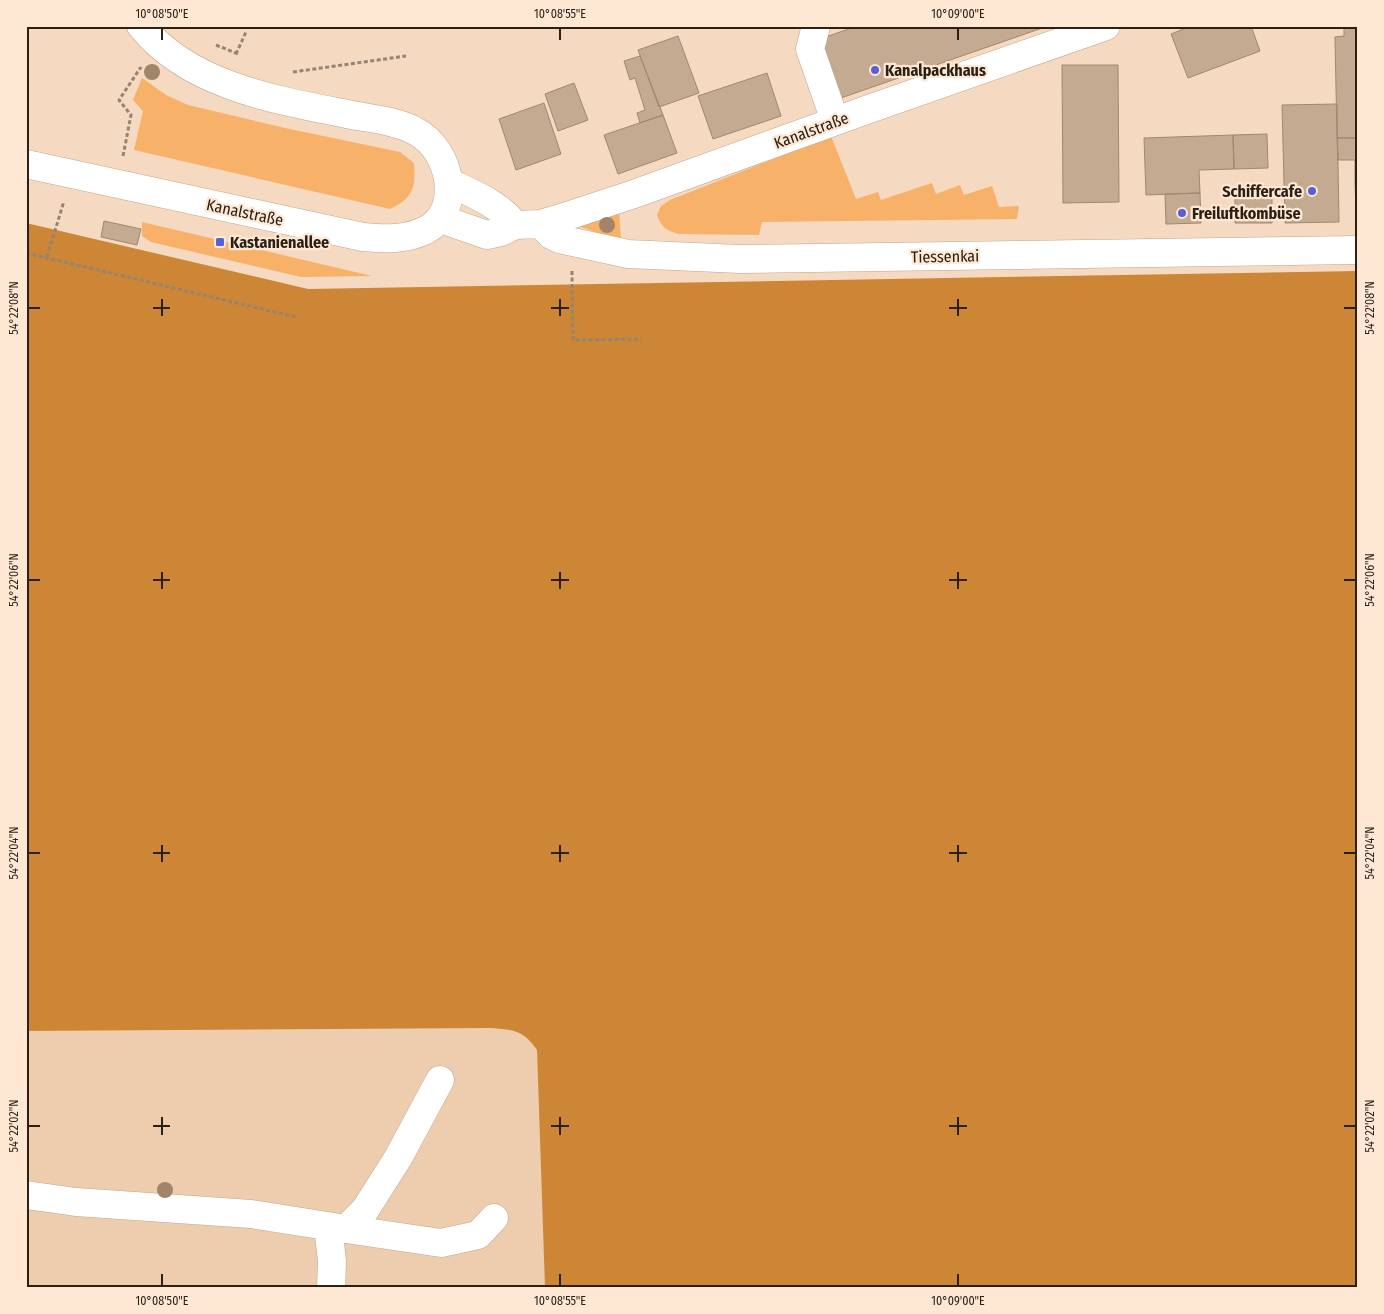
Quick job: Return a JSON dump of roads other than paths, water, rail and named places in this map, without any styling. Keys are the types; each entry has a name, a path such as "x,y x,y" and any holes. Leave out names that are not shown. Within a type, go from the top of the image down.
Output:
{"street":[{"path":"141,26 180,60 197,71 222,82 285,102 400,124 418,132 437,151 445,166 449,182 446,205 440,219"},
{"path":"816,26 810,49 835,122"},
{"name":"Kanalstraße","path":"26,164 363,237 402,238 422,232 433,226 440,219 487,235 634,194 1106,26"},
{"path":"449,182 528,224"},
{"name":"Tiessenkai","path":"528,224 559,239 628,254 679,258 740,259 1358,250"},
{"path":"337,1227 365,1210 398,1158 440,1080"},
{"path":"26,1196 251,1214 441,1243 478,1235 494,1218"},
{"path":"330,1288 337,1227"}],"place":[{"name":"Kanalpackhaus","path":"875,70"},
{"name":"Schiffercafe","path":"1312,191"},
{"name":"Freiluftkombüse","path":"1182,213"},
{"name":"Kastanienallee","path":"220,242"}]}
